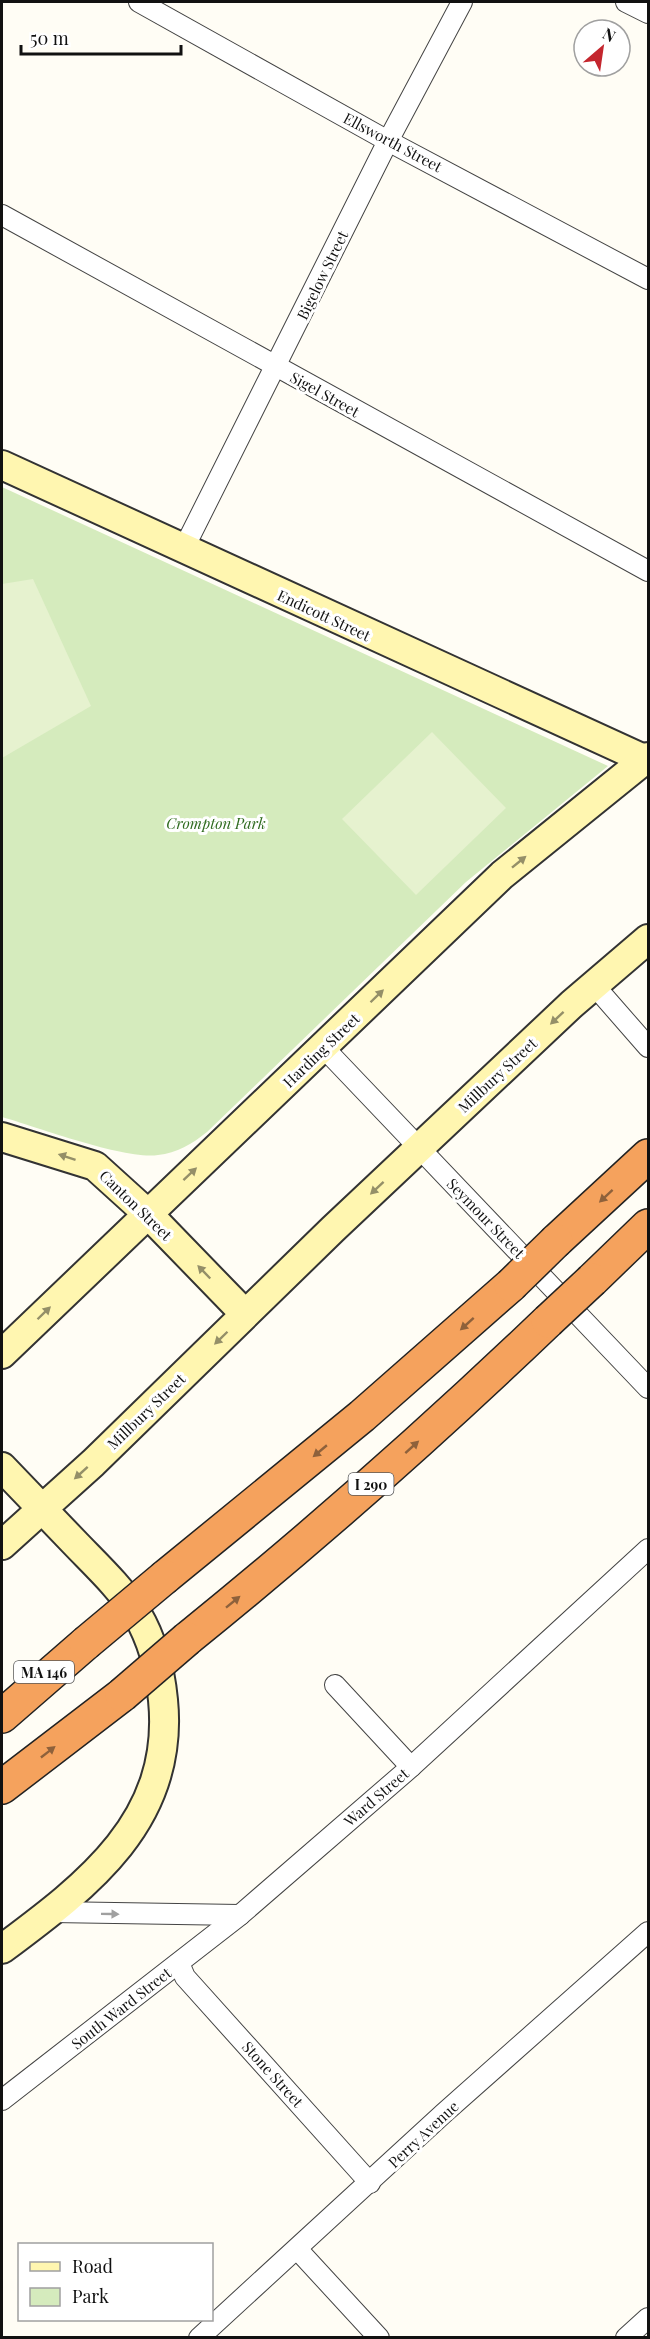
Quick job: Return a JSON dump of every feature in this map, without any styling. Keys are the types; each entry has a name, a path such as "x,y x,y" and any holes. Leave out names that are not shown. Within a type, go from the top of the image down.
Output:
{"highway":[{"path":"2,1716 165,1577 362,1416 511,1285 648,1156"},
{"name":"I 290","path":"2,1787 122,1695 343,1509 648,1226"},
{"name":"MA 146","path":"2,1700 86,1643"}],"main road":[{"name":"Endicott Street","path":"2,465 183,550 647,759"},
{"name":"Harding Street","path":"2,1354 502,875 647,759"},
{"name":"Millbury Street","path":"2,1545 93,1463 245,1314 593,984 648,939"},
{"name":"Canton Street","path":"2,1137 95,1166 148,1214 245,1314"},
{"path":"2,1467 111,1580 136,1612 157,1658 164,1710 162,1749 158,1770 153,1788 134,1826 105,1864 52,1912 2,1949"}],"street":[{"name":"Ellsworth Street","path":"139,2 388,141 648,279"},
{"name":"Bigelow Street","path":"183,550 388,141 462,2"},
{"path":"626,2 648,13"},
{"name":"Sigel Street","path":"2,215 648,571"},
{"path":"593,984 648,1047"},
{"name":"Seymour Street","path":"324,1048 648,1388"},
{"name":"Ward Street","path":"240,1915 411,1767 648,1549"},
{"path":"335,1685 411,1767"},
{"path":"52,1912 240,1915"},
{"name":"South Ward Street","path":"2,2100 240,1915"},
{"name":"Perry Avenue","path":"199,2337 648,1932"},
{"name":"Stone Street","path":"179,1963 185,1977 370,2183"},
{"path":"298,2250 379,2337"},
{"path":"626,2337 648,2318"}],"green space":[{"name":"Crompton Park","path":"2,487 608,766 466,882 207,1132 184,1147 165,1154 125,1153 2,1117"},
{"path":"33,579 91,706 2,758 2,584"},
{"path":"432,732 506,808 416,895 342,819"}]}
